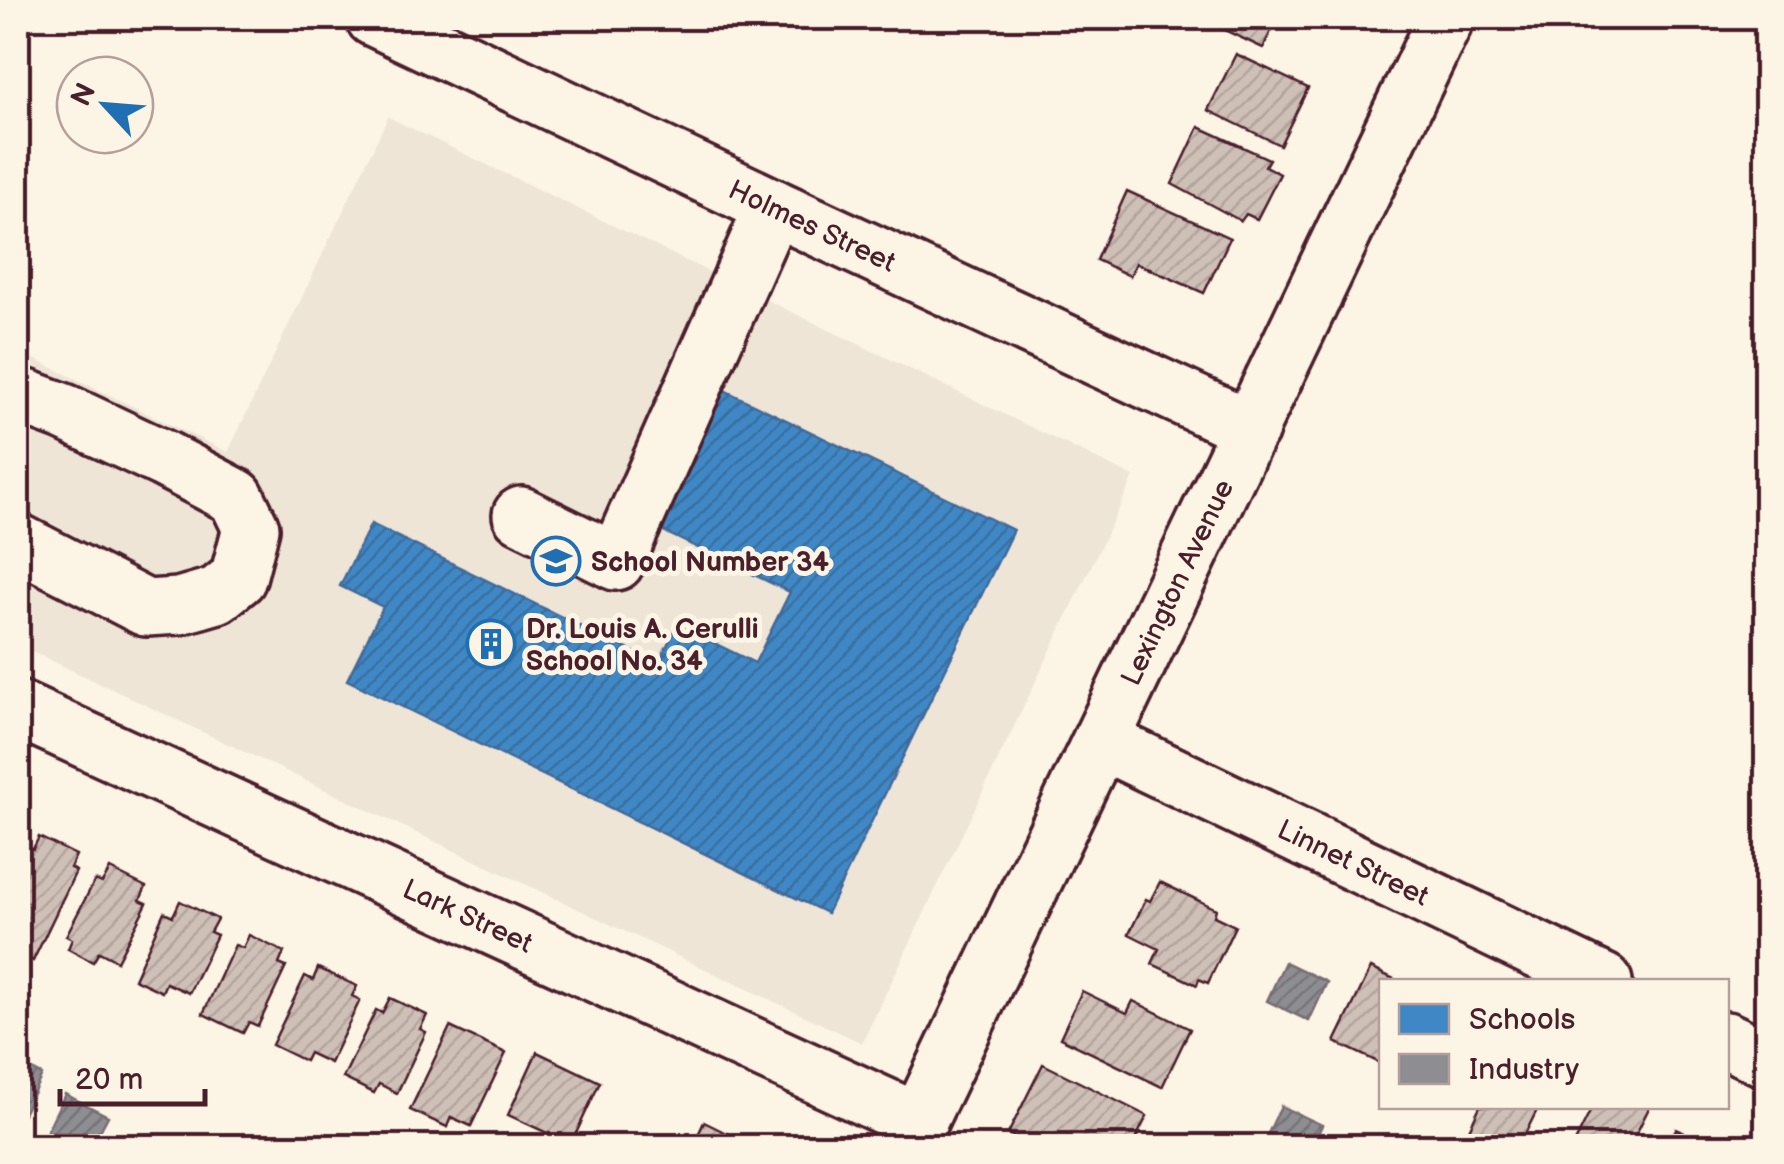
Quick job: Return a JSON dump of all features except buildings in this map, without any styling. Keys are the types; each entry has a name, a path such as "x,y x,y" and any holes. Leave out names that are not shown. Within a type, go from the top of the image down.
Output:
{"street":[{"name":"Holmes Street","path":"374,18 1251,429"},
{"name":"Lexington Avenue","path":"913,1134 1446,18"},
{"path":"521,515 616,562 773,207"},
{"path":"18,398 64,412 236,497 251,528 238,578 217,595 179,606 146,608 18,542"},
{"name":"Lark Street","path":"18,709 913,1134"},
{"name":"Linnet Street","path":"1102,741 1598,979"},
{"path":"1729,1042 1766,1060"}],"shaded area":[{"name":"School Number 34","path":"388,117 1134,477 862,1043 18,645 18,351 228,452"}],"place":[{"name":"School Number 34","path":"556,561"},
{"name":"Dr. Louis A. Cerulli School No. 34","path":"491,644"}]}
